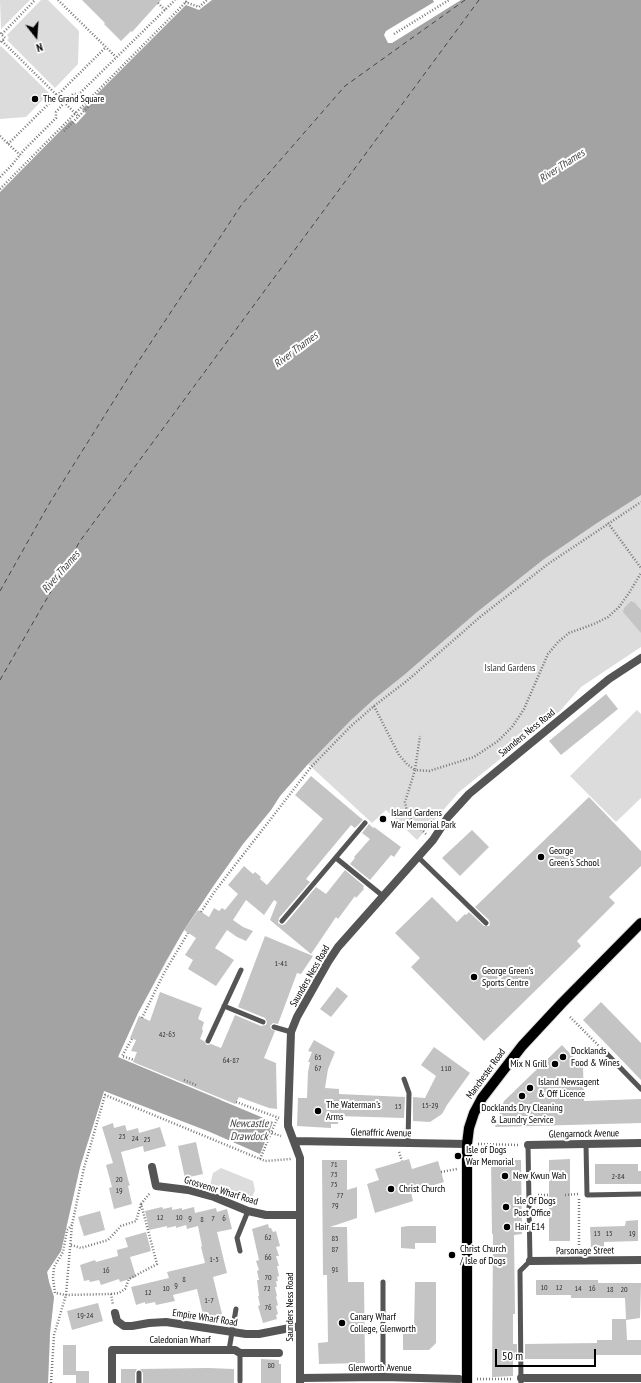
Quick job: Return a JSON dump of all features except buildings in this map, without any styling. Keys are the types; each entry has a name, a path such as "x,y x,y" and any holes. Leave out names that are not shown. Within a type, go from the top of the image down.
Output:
{"main road":[{"name":"Manchester Road","path":"468,1380 468,1144 469,1128 474,1113 482,1098 500,1072 540,1025 641,924"}],"street":[{"name":"Saunders Ness Road","path":"300,1381 300,1158 288,1126 290,1032 297,1017 338,947 433,840 448,817 469,794 609,679 641,658"},
{"name":"Glenaffric Avenue","path":"294,1141 468,1144"},
{"name":"Glengarnock Avenue","path":"528,1145 641,1143"},
{"path":"152,1167 156,1186"},
{"name":"Grosvenor Wharf Road","path":"156,1186 188,1190 214,1197 266,1215 300,1215"},
{"name":"Parsonage Street","path":"530,1261 641,1260"},
{"name":"Empire Wharf Road","path":"114,1313 117,1321 124,1326 132,1326 150,1322 166,1322 246,1334 259,1334 300,1326"},
{"name":"Caledonian Wharf","path":"112,1383 112,1350 235,1350 240,1353 279,1353"},
{"name":"Glenworth Avenue","path":"300,1381 383,1377 468,1380"},
{"path":"521,1381 641,1378"}],"lane":[{"path":"282,921 365,823"},
{"path":"418,857 486,923"},
{"path":"336,858 383,896"},
{"path":"208,1041 241,970"},
{"path":"224,1006 263,1022"},
{"path":"274,1027 290,1032"},
{"path":"605,1052 641,1089"},
{"path":"404,1079 409,1093 408,1143"},
{"path":"586,1144 587,1195 641,1194"},
{"path":"521,1381 520,1271 530,1261 528,1145"},
{"path":"240,1251 237,1238 248,1210"},
{"path":"383,1282 383,1377"},
{"path":"229,1350 236,1310"},
{"path":"240,1353 240,1381"},
{"path":"139,1373 139,1383"}],"path":[{"path":"35,0 1,33 5,38 1,42 79,117"},
{"path":"58,0 116,57"},
{"path":"0,177 56,118 56,112 64,103 73,94 79,94 175,0"},
{"path":"0,189 187,1 199,7 207,0"},
{"path":"394,34 449,0"},
{"path":"158,3 165,10"},
{"path":"8,144 106,47"},
{"path":"64,131 93,102"},
{"path":"0,136 20,155"},
{"path":"201,912 215,891 312,767 350,727 374,706 408,680 480,617 548,564 641,502"},
{"path":"608,523 641,568"},
{"path":"374,706 400,755 407,764 416,770 429,771 474,757 498,741 512,727 520,715 548,654 558,642 569,633 594,624 608,616 622,602 641,573"},
{"path":"420,736 416,770 405,802 407,812 412,821 433,840"},
{"path":"142,1018 164,973 188,932"},
{"path":"570,1018 605,1052"},
{"path":"132,1038 122,1056 134,1060"},
{"path":"184,1080 196,1085"},
{"path":"51,1383 54,1335 66,1295 72,1225 84,1168 105,1095 266,1161 300,1158"},
{"path":"236,1102 277,1118 260,1159"},
{"path":"468,1144 528,1145"},
{"path":"441,1172 450,1169"},
{"path":"71,1245 81,1248 108,1240 121,1226 136,1221 141,1204 156,1186"},
{"path":"579,1187 579,1261"},
{"path":"565,1195 579,1194"},
{"path":"72,1225 68,1230 63,1252 54,1267 53,1278 55,1292 66,1295 119,1293 125,1290 129,1279 157,1264 141,1204"},
{"path":"111,1294 114,1313"},
{"path":"468,1380 521,1381"}],"green space":[{"path":"0,0 30,0 1,29"},
{"path":"41,0 48,0 79,31 78,64 55,88 7,40 9,38 7,35"},
{"path":"1,46 49,93 26,117 0,119"},
{"name":"Island Gardens","path":"641,422 641,647 581,687 560,711 459,792 417,840 386,810 372,823 308,764 280,796 271,810 243,844 184,930 138,1013 118,1055 120,1059 222,1100 104,1091 80,1167 61,1251 47,1272 54,1297 50,1333 48,1383 0,1383 0,1124 86,974"},
{"path":"637,710 641,714 641,798 616,822 570,776"},
{"path":"221,1168 253,1181 255,1190 251,1200 210,1185 213,1173"}],"water":[{"path":"212,0 641,0 641,495 544,559 477,612 374,699 308,764 280,796 271,810 243,844 184,930 138,1013 118,1057 273,1122 260,1154 210,1132 104,1091 80,1167 61,1251 47,1272 54,1297 50,1333 48,1383 0,1383 0,192 71,120 76,124 86,113 82,109 186,5 199,10"}],"pier":[{"path":"433,0 461,0 392,43 388,43 384,35 386,31 434,2"}],"ferry route":[{"path":"0,591 49,504 140,359 242,204 345,86 465,0"},
{"path":"0,680 80,541 479,0"}],"place":[{"name":"The Grand Square","path":"35,99"},
{"name":"Island Gardens War Memorial Park","path":"383,819"},
{"name":"George Green's School","path":"541,857"},
{"name":"George Green's Sports Centre","path":"474,977"},
{"name":"Docklands Food & Wines","path":"563,1057"},
{"name":"Mix N Grill","path":"555,1064"},
{"name":"Island Newsagent & Off Licence","path":"530,1088"},
{"name":"Docklands Dry Cleaning & Laundry Service","path":"522,1096"},
{"name":"The Waterman's Arms","path":"318,1111"},
{"name":"Isle of Dogs War Memorial","path":"458,1156"},
{"name":"New Kwun Wah","path":"505,1176"},
{"name":"Christ Church","path":"391,1189"},
{"name":"Isle Of Dogs Post Office","path":"506,1207"},
{"name":"Hair E14","path":"507,1227"},
{"name":"Christ Church / Isle of Dogs","path":"452,1255"},
{"name":"Canary Wharf College, Glenworth","path":"342,1323"}],"water label":[{"name":"River Thames","path":"562,166"},
{"name":"River Thames","path":"296,350"},
{"name":"River Thames","path":"61,572"},
{"name":"Newcastle Drawdock","path":"249,1130"}]}
